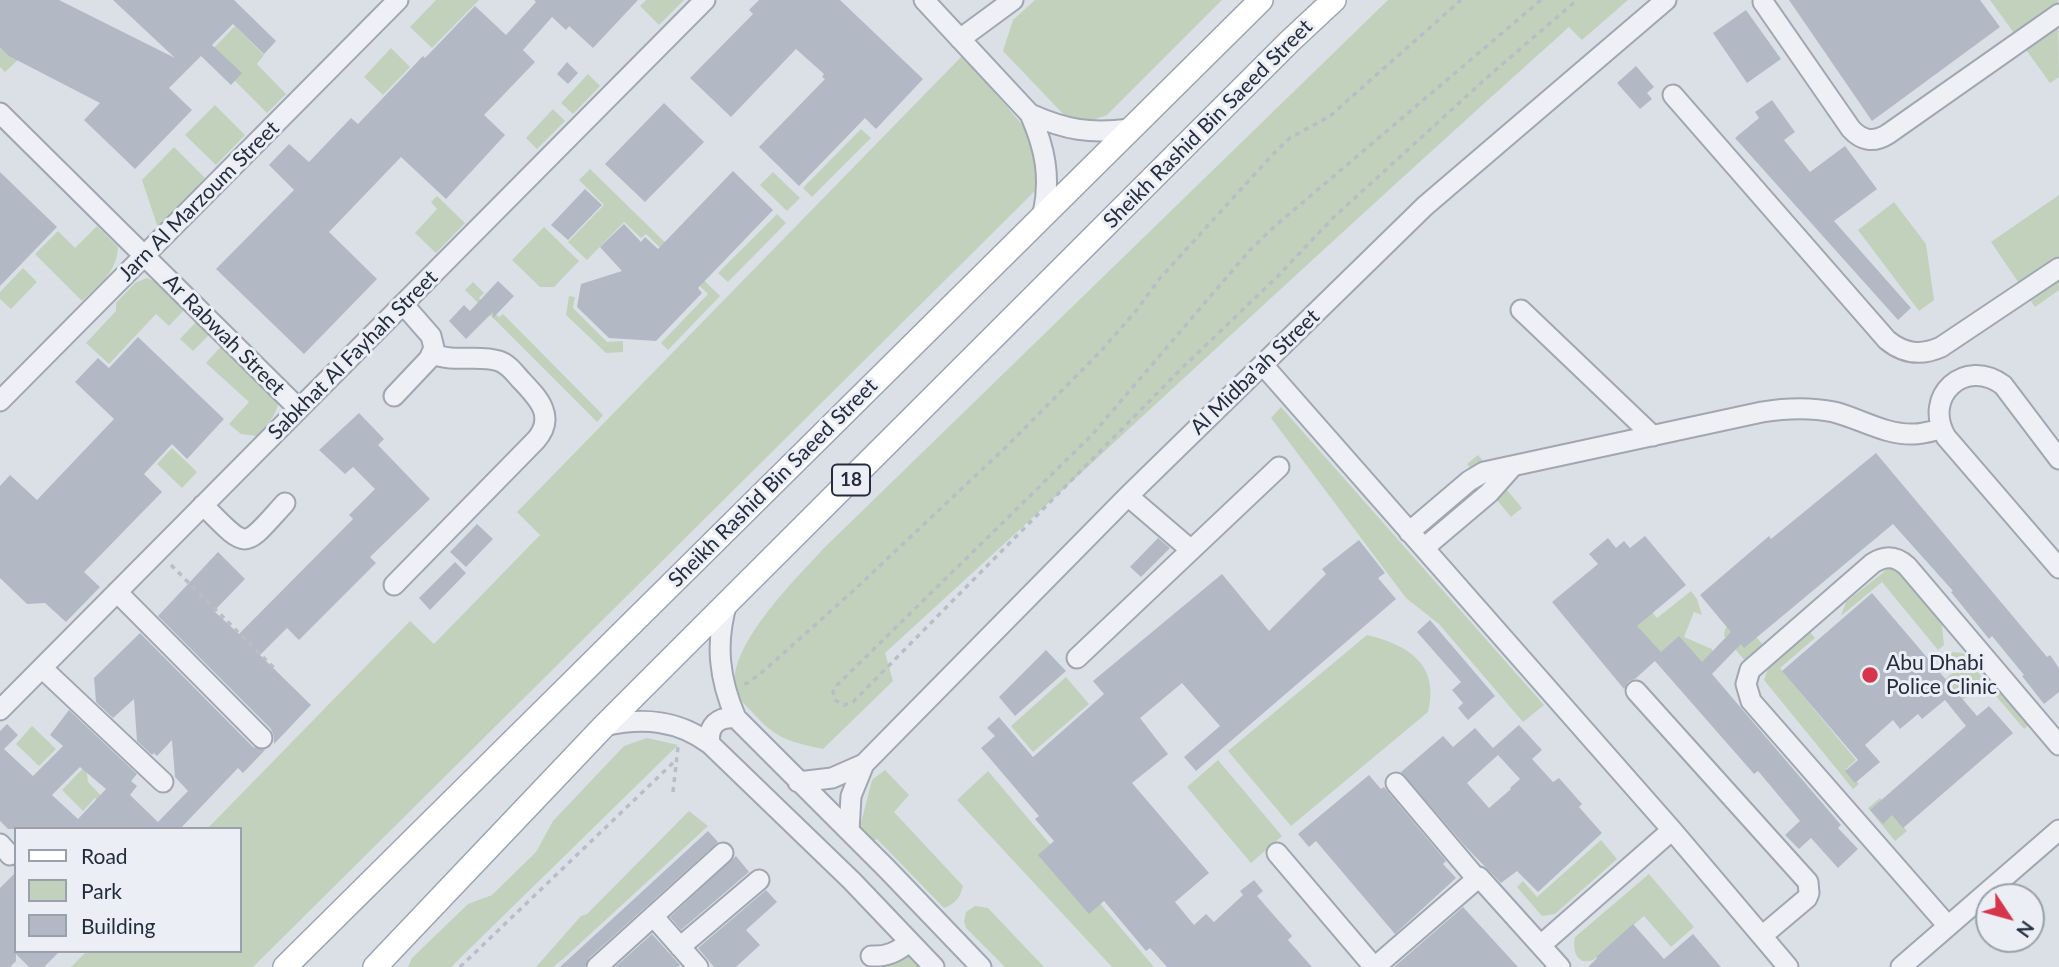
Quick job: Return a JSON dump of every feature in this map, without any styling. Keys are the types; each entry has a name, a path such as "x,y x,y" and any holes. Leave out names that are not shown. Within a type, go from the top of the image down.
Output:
{"main road":[{"name":"Sheikh Rashid Bin Saeed Street","path":"285,967 1261,0"},
{"name":"Sheikh Rashid Bin Saeed Street","path":"384,963 604,726 1290,41 1335,0"}],"street":[{"name":"Jarn Al Marzoum Street","path":"0,401 398,0"},
{"name":"Sabkhat Al Fayhah Street","path":"0,710 705,0"},
{"path":"924,0 1030,114 1040,138 1048,174 1043,214"},
{"name":"Al Midba'ah Street","path":"798,782 832,778 864,764 1128,496 1425,206 1666,0"},
{"path":"1763,2 1851,129 1857,135 1872,141 1888,134 2059,14"},
{"path":"965,45 996,22 1007,5"},
{"path":"1673,95 1887,340 1904,351 1923,353 1941,347 2059,268"},
{"name":"Ar Rabwah Street","path":"0,113 299,409"},
{"path":"1030,114 1069,129 1099,132 1130,129"},
{"path":"394,396 433,354 434,348 430,336 403,304"},
{"path":"1521,310 1653,436"},
{"path":"394,584 541,435 546,421 539,400 506,364 491,360 452,359 433,354"},
{"path":"1263,365 1672,830 1788,967"},
{"path":"2059,459 2003,385 1986,376 1968,376 1951,385 1940,401 1938,410 1941,429 2059,568"},
{"path":"1409,532 1476,476 1762,412 1797,408 1833,412 1877,428 1902,433 1915,434 1941,429"},
{"path":"1424,548 1489,493 1513,466"},
{"path":"1077,658 1279,467"},
{"path":"1128,496 1191,550"},
{"path":"203,505 237,538 246,540 255,535 285,503"},
{"path":"1948,926 1751,701 1746,684 1750,670 1873,562 1887,557 1895,558 1907,566 2059,745"},
{"path":"117,592 262,738"},
{"path":"727,603 720,636 720,670 736,718 981,967"},
{"path":"41,668 163,782"},
{"path":"1636,691 1808,882 1807,898 1762,936"},
{"path":"710,744 709,736 715,723 721,719 736,718"},
{"path":"604,726 641,721 680,727 695,733 710,744 852,881 934,967"},
{"name":"Al Midba'ah Street","path":"849,831 851,796 864,764"},
{"path":"1396,783 1477,879 1479,877 1560,967"},
{"path":"1541,945 1672,830"},
{"path":"1901,967 2059,830"},
{"path":"597,967 723,853"},
{"path":"1277,853 1375,967 1477,879"},
{"path":"680,947 759,880"},
{"path":"653,916 698,967"},
{"path":"891,923 881,944 871,956 899,951 909,942"}],"path":[{"path":"724,686 748,683 853,591 1005,448 1101,351 1161,277 1275,152 1290,138 1331,116 1461,0"},
{"path":"1541,0 1284,218 1250,250 1091,436 837,685 833,692 835,700 844,705 853,702 1334,217 1492,73 1577,0"},
{"path":"158,551 276,670"},
{"path":"673,792 680,727"},
{"path":"460,967 677,759"}],"green space":[{"path":"436,0 479,0 432,48 410,27"},
{"path":"646,0 684,0 659,25 640,6"},
{"path":"1035,0 1222,0 1107,115 1090,121 1066,117 1003,51 1013,20"},
{"path":"1388,0 1628,0 1582,40 1569,27 885,653 893,681 823,749 792,741 769,729 739,697 735,675 751,635 781,595 824,548"},
{"path":"1990,0 2058,0 2059,77 2050,83"},
{"path":"235,26 264,55 257,64 286,94 267,113 208,54"},
{"path":"0,42 18,60 5,72 0,67"},
{"path":"391,48 410,67 383,95 364,77"},
{"path":"963,55 1025,128 1045,181 253,967 71,967 85,953 242,953 242,827 209,827 410,621 434,644 540,535 517,512"},
{"path":"588,74 600,86 573,114 561,103"},
{"path":"215,105 245,135 216,165 185,135"},
{"path":"553,109 565,121 537,149 526,138"},
{"path":"861,129 871,138 812,197 803,188"},
{"path":"174,147 205,178 158,228 142,180"},
{"path":"590,169 720,296 668,350 661,343 708,294 646,234 641,238 624,222 587,260 568,242 604,205 579,180"},
{"path":"773,172 800,198 787,211 760,185"},
{"path":"2059,195 2059,290 2035,307 1991,242"},
{"path":"437,196 465,223 436,253 415,233 437,209 431,202"},
{"path":"1894,202 1926,244 1934,300 1919,311 1858,230"},
{"path":"777,214 786,223 728,282 718,273"},
{"path":"97,226 118,247 117,256 111,271 82,301 35,254 58,231 75,248"},
{"path":"544,227 579,261 554,287 540,287 512,260"},
{"path":"23,268 37,282 11,309 0,299 0,292"},
{"path":"147,278 160,284 186,308 169,326 156,314 109,364 86,343 116,311 116,303 135,283"},
{"path":"473,282 484,293 479,298 499,317 503,314 603,415 597,422 465,290"},
{"path":"569,296 575,297 573,308 607,342 623,341 623,352 606,353 566,315"},
{"path":"197,321 211,333 193,351 180,339"},
{"path":"224,343 279,393 270,422 257,436 241,434 229,424 249,402 206,363"},
{"path":"1281,407 1544,705 1523,722 1439,624 1406,598 1271,418"},
{"path":"172,448 197,472 182,488 157,464"},
{"path":"1478,455 1522,508 1511,517 1467,464"},
{"path":"1890,567 1903,570 1941,617 1944,645 1938,650 1882,582 1841,616 1846,602"},
{"path":"1691,591 1697,599 1702,615 1694,612 1684,637 1712,649 1716,662 1698,677 1708,713 1631,620 1644,603 1657,618"},
{"path":"1739,617 1764,646 1746,662 1724,636 1725,629"},
{"path":"1810,632 1815,638 1780,668 1856,760 1846,769 1859,784 1853,789 1764,680 1769,666"},
{"path":"1367,635 1396,645 1418,660 1429,682 1431,696 1428,712 1291,826 1228,751"},
{"path":"1953,652 1963,653 1986,682 1957,704 1940,683 1955,671 1946,659"},
{"path":"1066,677 1089,704 1033,752 1011,726"},
{"path":"2008,686 2036,719 2024,729 1996,696"},
{"path":"32,726 56,749 39,766 16,744"},
{"path":"647,738 678,745 451,967 408,967 412,958 468,904 492,895 536,852 553,821 624,746"},
{"path":"1218,760 1282,836 1251,863 1187,787"},
{"path":"86,765 88,782 111,806 107,810 95,798 83,811 62,790"},
{"path":"885,770 909,795 894,812 963,886 956,900 944,908 877,839 873,841 860,827 872,780"},
{"path":"988,771 1154,967 1112,967 957,800"},
{"path":"1880,798 1907,831 1895,841 1868,808"},
{"path":"689,811 708,826 563,959 553,967 536,967 581,916 587,914"},
{"path":"1601,840 1617,859 1555,914 1542,916 1517,887 1523,881 1537,897"},
{"path":"1649,874 1694,927 1671,947 1644,916 1593,960 1579,959 1574,947 1575,937"},
{"path":"975,906 988,908 1044,967 1005,967 966,928 966,912"},
{"path":"874,956 918,957 928,967 873,967"}],"building":[{"path":"0,0 59,0 175,58 113,0 234,0 276,41 264,54 233,24 212,45 242,73 231,85 201,56 169,88 192,110 135,169 84,120 100,103 9,56 0,47"},
{"path":"534,0 638,0 593,48 569,26 566,30 552,17 523,50 535,62 484,115 505,135 446,199 401,157 329,232 377,279 304,354 216,269 294,190 269,165 289,144 309,162 351,118 358,124 475,6 506,35 536,2"},
{"path":"759,0 840,0 923,79 876,129 865,118 799,186 759,147 825,79 822,77 824,74 796,49 731,117 690,78 753,14 749,10"},
{"path":"1789,0 1980,0 2000,27 1872,121"},
{"path":"1746,10 1781,59 1747,83 1713,33"},
{"path":"567,62 578,73 568,84 557,74"},
{"path":"1636,66 1654,87 1647,93 1652,99 1640,109 1617,83"},
{"path":"1772,100 1795,132 1784,140 1810,172 1845,146 1877,189 1834,221 1911,308 1898,320 1735,138 1759,118 1755,112"},
{"path":"664,103 704,142 645,202 605,164"},
{"path":"733,171 773,210 698,288 702,293 656,341 609,338 577,307 581,284 622,271 600,247 624,224 641,242 645,237 658,249"},
{"path":"0,172 57,227 0,286"},
{"path":"585,189 602,205 568,240 551,225"},
{"path":"498,281 514,296 493,318 493,312 466,339 449,321 464,305 470,311"},
{"path":"138,337 224,419 187,459 172,444 144,474 162,492 84,572 100,587 66,622 45,603 27,604 0,578 0,486 10,475 37,500 114,419 75,382 98,358 109,368"},
{"path":"359,413 384,439 378,445 430,499 370,557 376,563 299,640 287,628 260,655 311,705 274,744 271,729 158,616 218,552 245,579 214,611 239,634 353,519 349,515 375,489 353,467 345,474 319,450"},
{"path":"1876,453 2047,657 2050,655 2059,668 2059,692 2044,704 1992,636 1989,639 1951,592 1953,591 1893,524 1744,648 1741,644 1712,674 1841,825 1838,828 1858,849 1838,868 1811,838 1799,849 1785,835 1800,821 1758,771 1754,774 1655,661 1628,682 1624,689 1552,602 1598,564 1589,554 1608,538 1616,548 1624,541 1630,548 1645,536 1686,585 1637,626 1661,652 1679,636 1702,662 1731,632 1700,595 1769,536 1771,539"},
{"path":"477,524 493,539 466,567 450,552"},
{"path":"1158,538 1170,548 1141,577 1130,567"},
{"path":"1359,540 1385,573 1378,578 1396,599 1196,771 1184,757 1220,726 1182,683 1140,718 1168,754 1132,783 1209,873 1175,902 1194,925 1206,914 1214,922 1243,895 1240,891 1254,880 1263,891 1257,896 1292,936 1288,940 1312,967 1167,967 1150,948 1146,951 1104,901 1089,914 1038,855 1054,841 1035,819 1039,816 981,748 995,736 987,728 999,717 1033,757 1104,694 1093,681 1222,574 1269,631 1326,574 1322,569"},
{"path":"455,562 466,573 430,610 419,598"},
{"path":"1872,593 1977,716 1989,706 2013,733 1903,828 1892,815 1883,824 1870,810 1966,726 1945,700 1922,719 1918,714 1900,729 1893,720 1865,745 1880,762 1855,783 1845,771 1858,760 1782,671"},
{"path":"1430,620 1495,696 1468,720 1458,708 1463,703 1452,690 1461,682 1417,632"},
{"path":"140,633 253,747 265,750 243,773 238,768 182,827 8,829 0,821 0,731 7,724 18,735 4,749 33,776 63,746 50,735 69,710 137,774 131,781 137,786 130,795 158,822 188,791 175,777 172,740 157,756 154,753 152,755 137,741 134,699 113,718 96,702 94,678","holes":["80,767 106,789 78,819 52,795"]},
{"path":"1046,650 1066,671 1015,716 999,697"},
{"path":"1519,725 1542,750 1532,759 1553,782 1559,778 1582,804 1579,807 1602,833 1538,892 1517,871 1501,883 1401,772 1443,736 1453,747 1475,728 1493,748","holes":["1498,755 1520,779 1489,808 1467,783"]},
{"path":"1369,775 1381,789 1384,787 1446,861 1443,864 1456,878 1395,934 1316,841 1309,847 1298,834"},
{"path":"708,831 718,842 589,958 585,967 560,967"},
{"path":"736,856 749,872 681,930 670,917"},
{"path":"14,874 14,953 58,953 44,967 29,967 16,954 16,961 10,967 0,967 0,888"},
{"path":"766,890 777,902 746,930 760,945 736,967 714,967 698,948"},
{"path":"1463,907 1518,967 1394,967"},
{"path":"1633,924 1664,959 1693,934 1721,967 1588,967"},
{"path":"652,934 680,965 678,967 615,967"}],"place":[{"name":"Abu Dhabi Police Clinic","path":"1870,675"}]}
